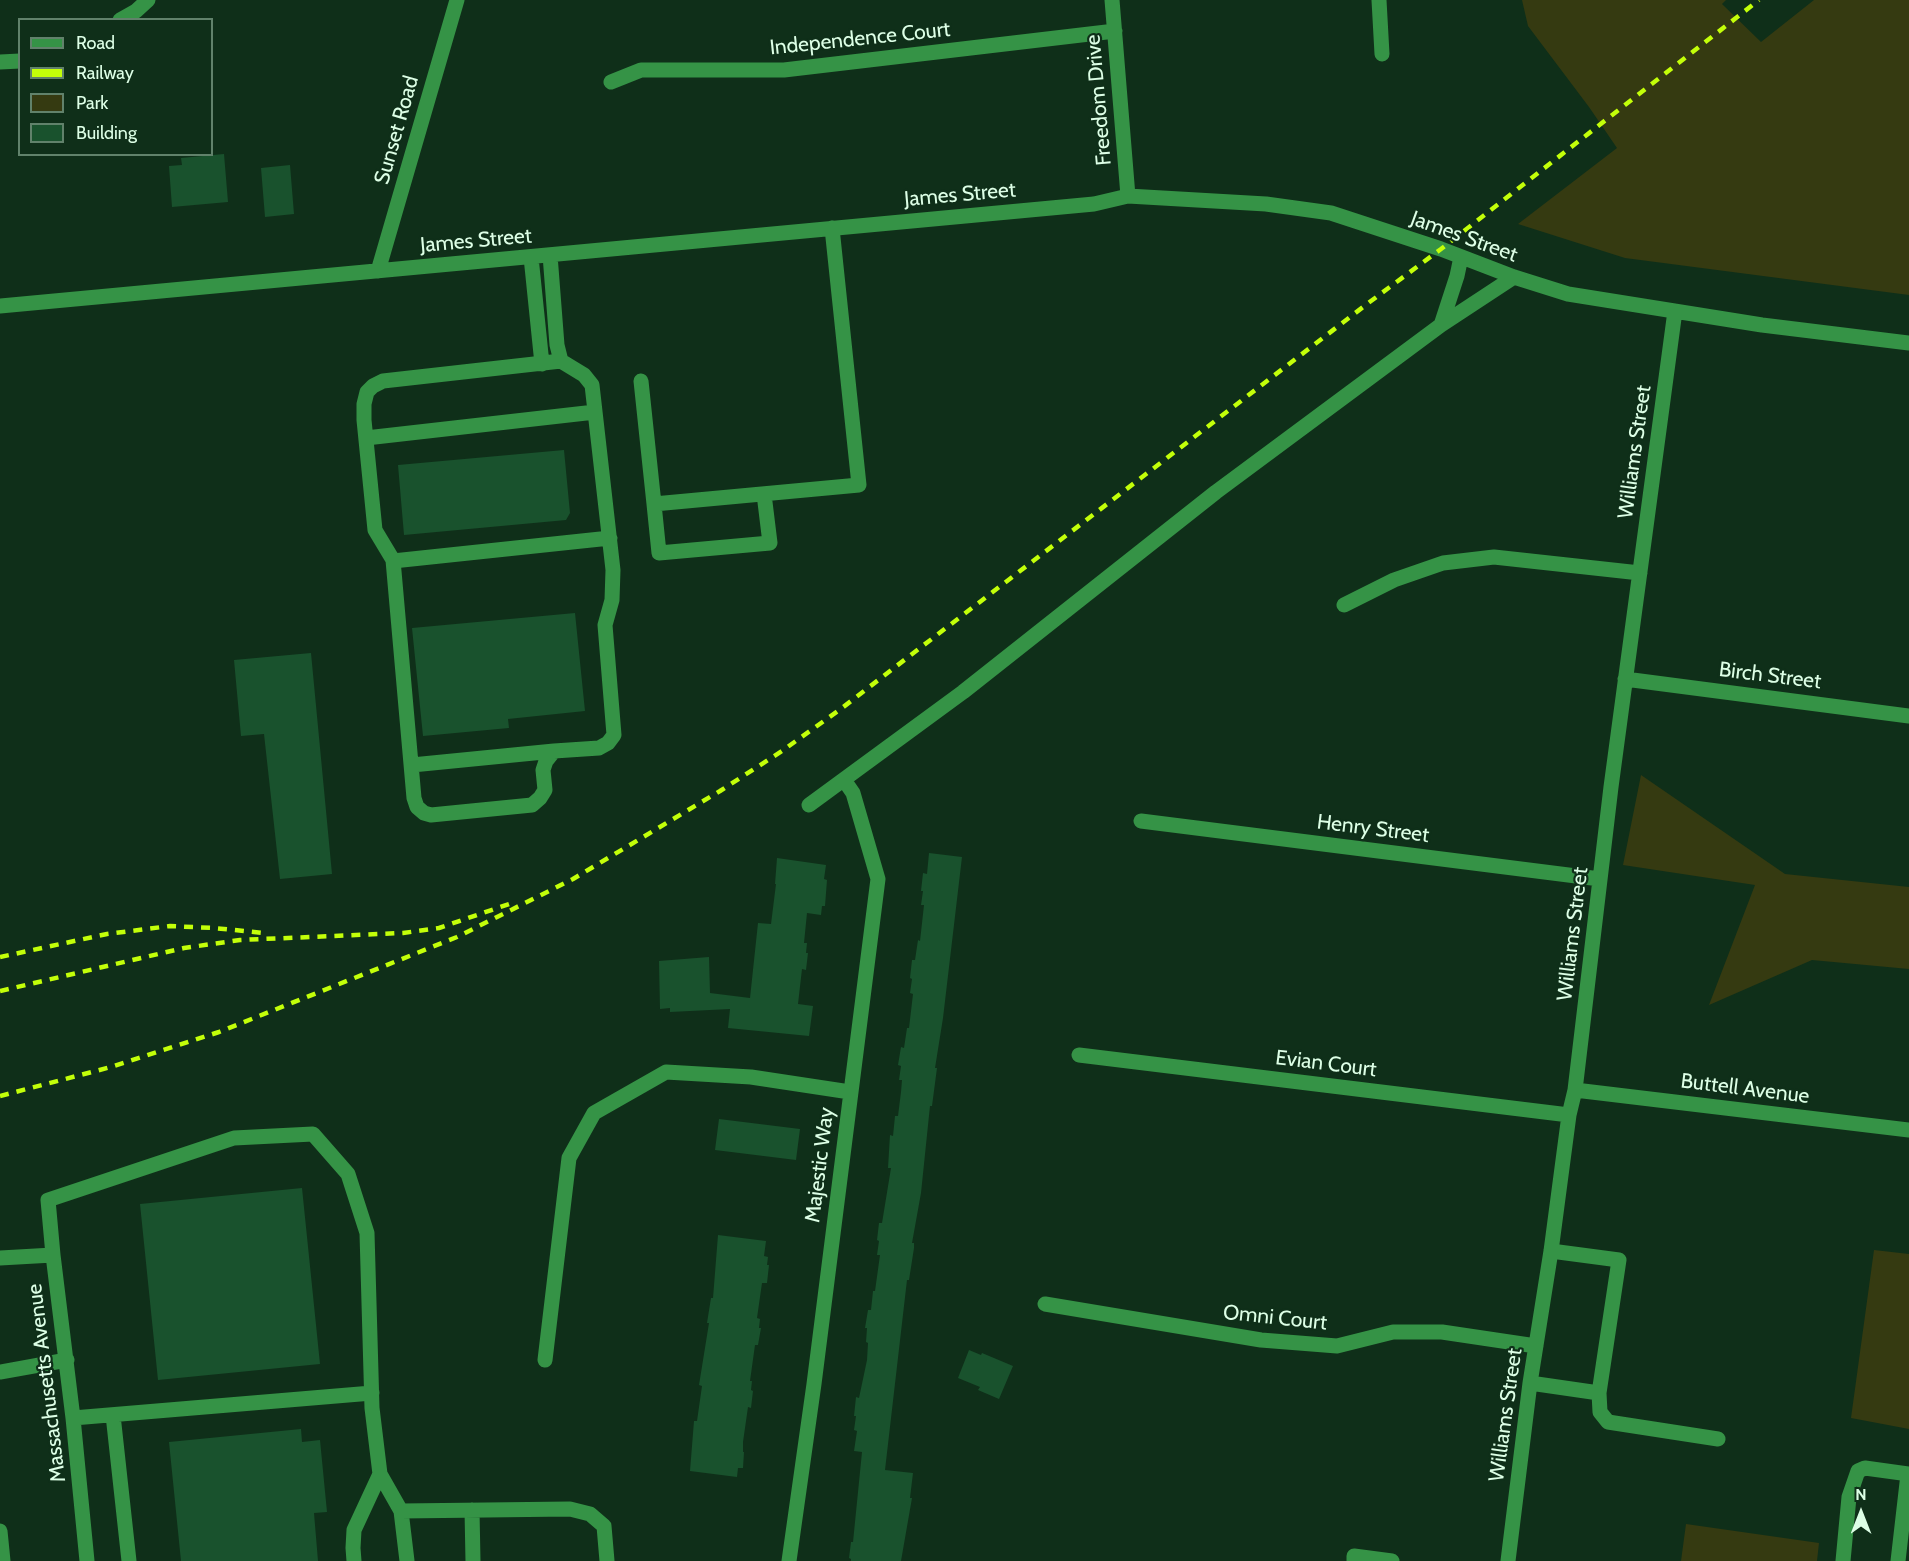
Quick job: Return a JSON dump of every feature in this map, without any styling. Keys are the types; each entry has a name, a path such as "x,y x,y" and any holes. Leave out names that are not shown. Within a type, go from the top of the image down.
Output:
{"street":[{"path":"124,18 148,0"},
{"name":"Sunset Road","path":"378,271 457,0"},
{"name":"Freedom Drive","path":"1112,0 1128,196"},
{"path":"1379,0 1382,54"},
{"name":"Independence Court","path":"611,82 641,70 784,70 1115,31"},
{"path":"0,62 18,61"},
{"name":"James Street","path":"0,306 1094,204 1128,196 1266,204 1331,213 1568,294 1762,325 1909,344"},
{"path":"654,504 859,485 832,228"},
{"path":"550,255 561,361"},
{"path":"531,257 542,364"},
{"path":"1441,325 1461,257"},
{"path":"809,805 963,692 1216,492 1441,325 1514,277"},
{"name":"Williams Street","path":"1508,1561 1530,1383 1569,1115 1575,1090 1625,679 1675,311"},
{"path":"412,765 554,751 599,748 608,743 614,735 605,625 612,600 613,580 592,385 584,375 561,361 383,381 367,392 364,404 375,530 393,561 414,798 417,807 431,815 532,805 545,790 543,770 546,760 554,751"},
{"path":"641,381 659,553 770,543 764,494"},
{"path":"366,438 595,412"},
{"path":"393,561 610,538"},
{"path":"1344,605 1394,579 1443,563 1494,557 1640,573"},
{"name":"Birch Street","path":"1625,679 1909,716"},
{"name":"Majestic Way","path":"789,1561 814,1384 878,879 853,793 844,780"},
{"name":"Henry Street","path":"1141,821 1600,879"},
{"name":"Evian Court","path":"1079,1055 1569,1115"},
{"path":"544,1360 568,1158 594,1113 666,1072 751,1077 850,1092"},
{"name":"Buttell Avenue","path":"1575,1090 1909,1130"},
{"name":"Massachusetts Avenue","path":"87,1561 48,1200 234,1138 313,1134 348,1174 366,1233 372,1393"},
{"path":"1551,1251 1618,1260 1599,1393 1600,1412 1608,1422 1718,1439"},
{"path":"0,1258 53,1255"},
{"name":"Omni Court","path":"1045,1304 1261,1340 1337,1346 1394,1332 1442,1332 1536,1346"},
{"path":"0,1372 67,1360"},
{"path":"1530,1383 1599,1393"},
{"path":"73,1418 372,1393 380,1474 401,1511 407,1561"},
{"path":"113,1415 129,1561"},
{"path":"1843,1561 1849,1497 1858,1471 1865,1468 1909,1474 1898,1561"},
{"path":"354,1561 354,1530 380,1474"},
{"path":"401,1511 570,1509 590,1514 604,1526 607,1561"},
{"path":"471,1510 474,1561"},
{"path":"0,1531 3,1561"},
{"path":"1354,1561 1354,1556 1392,1561"}],"green space":[{"path":"1522,0 1726,0 1722,4 1761,42 1814,0 1909,0 1909,295 1625,258 1518,224 1617,148 1528,26"},
{"path":"1641,775 1785,874 1909,887 1909,969 1812,960 1709,1005 1755,885 1623,865"},
{"path":"1874,1250 1909,1254 1909,1429 1851,1418"},
{"path":"1686,1524 1819,1543 1817,1561 1681,1561"}],"building":[{"path":"224,154 228,202 172,207 169,166 182,165 181,158"},
{"path":"290,165 294,214 265,217 261,168"},
{"path":"564,450 570,513 566,520 404,535 398,465"},
{"path":"575,613 585,711 508,719 509,728 423,736 412,628"},
{"path":"311,653 332,874 280,879 264,734 241,736 234,660"},
{"path":"929,853 962,857 921,1193 912,1243 914,1243 914,1248 909,1280 907,1280 885,1470 913,1473 910,1498 912,1498 901,1561 851,1561 849,1558 851,1542 853,1542 862,1452 854,1451 857,1431 854,1430 856,1397 859,1398 867,1360 868,1343 866,1342 867,1328 865,1328 868,1310 871,1310 873,1291 875,1291 880,1255 877,1255 879,1241 877,1240 891,1168 888,1168 890,1135 893,1136 901,1092 902,1080 899,1080 901,1066 898,1065 901,1047 904,1048 907,1028 909,1028 913,994 910,993 912,960 915,960 918,940 920,941 924,905 921,905 923,891 921,891 923,873 927,874"},
{"path":"777,858 826,865 825,906 822,906 821,915 807,913 804,943 807,943 806,953 808,953 806,970 802,969 798,1004 813,1006 809,1036 728,1028 730,1009 670,1012 670,1008 660,1009 659,961 709,957 710,993 750,998 758,923 771,924"},
{"path":"719,1119 800,1129 796,1160 715,1150"},
{"path":"302,1188 320,1364 158,1380 140,1204"},
{"path":"718,1235 766,1241 764,1256 768,1257 767,1265 769,1265 767,1283 762,1283 757,1318 760,1319 759,1328 761,1328 758,1345 755,1345 750,1381 752,1381 751,1390 753,1391 751,1408 748,1407 743,1442 743,1468 738,1468 737,1477 690,1471 694,1421 697,1421 702,1386 699,1385 709,1323 707,1323 711,1298 713,1298"},
{"path":"969,1350 1013,1366 999,1399 978,1390 980,1387 958,1378"},
{"path":"301,1429 302,1442 320,1440 327,1512 314,1513 318,1561 181,1561 169,1442"}],"railway":[{"path":"0,1096 111,1067 219,1032 457,937 573,879 720,791 782,751 842,708 1441,249 1759,0"},
{"path":"0,991 184,948 240,940 403,933 439,928 509,904"},
{"path":"0,957 107,934 170,926 264,933"}]}
